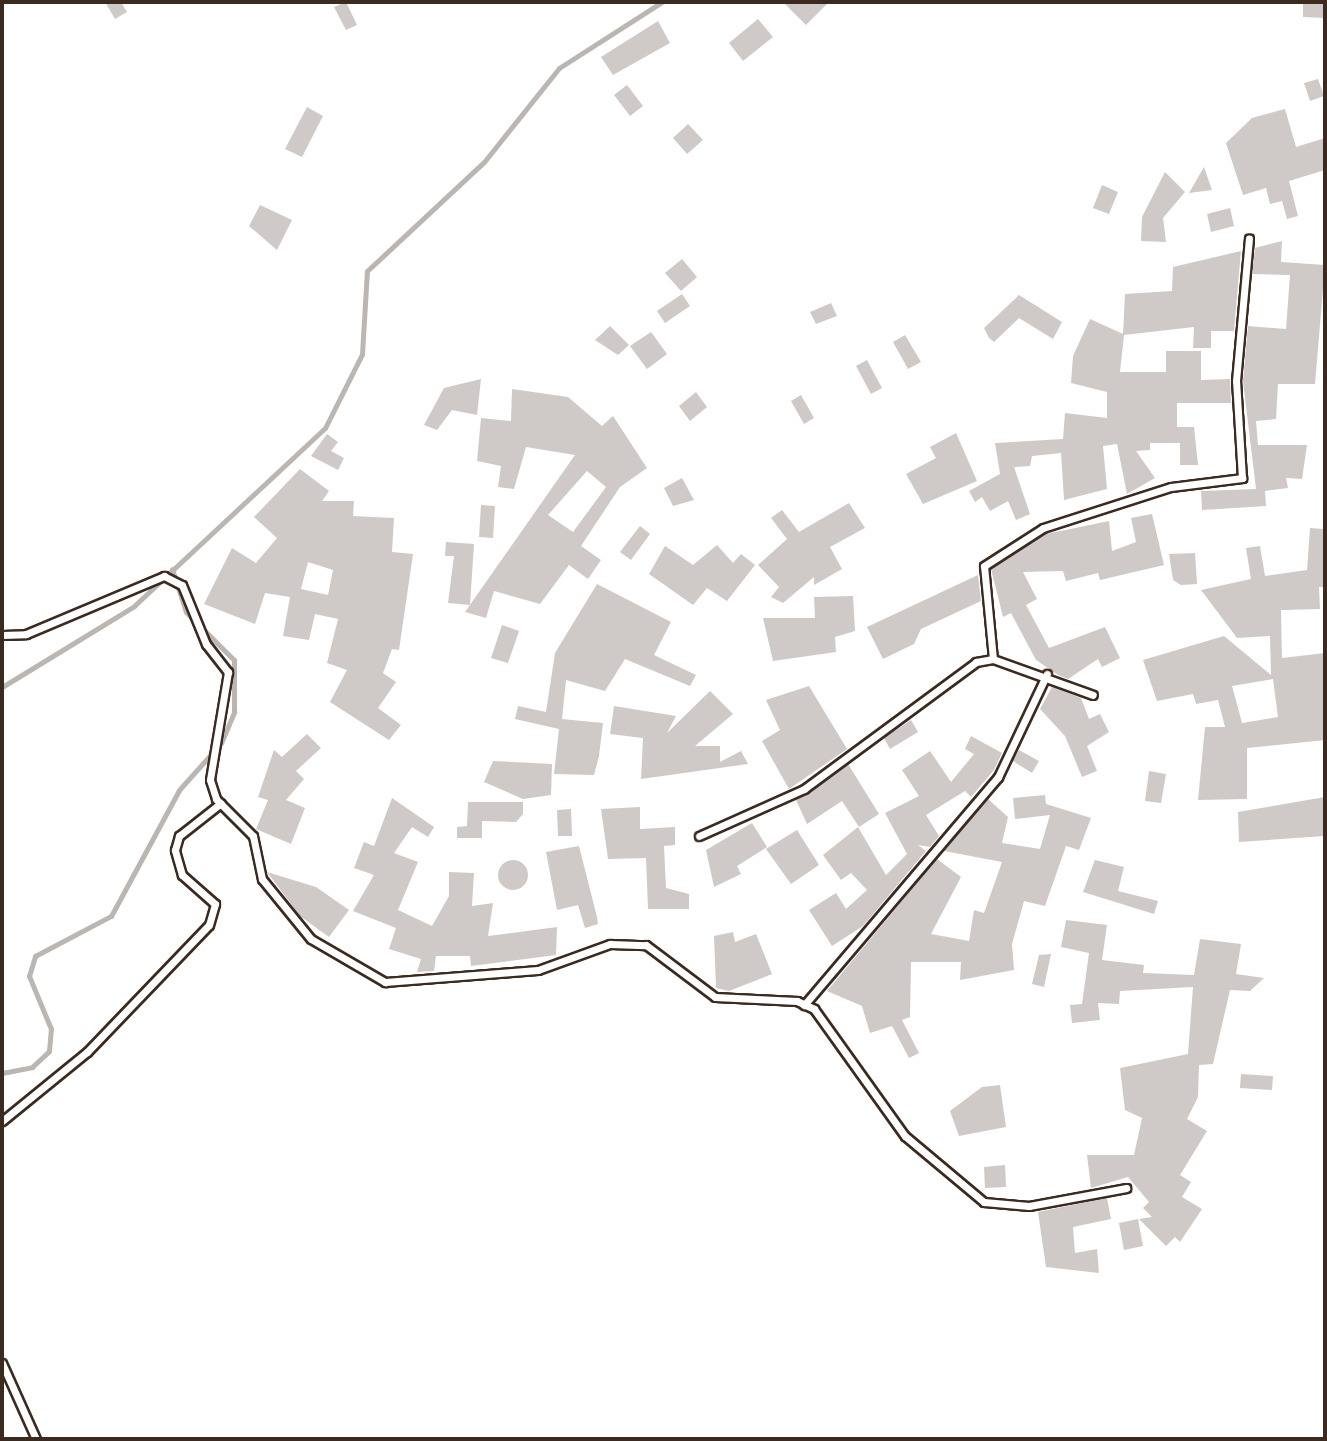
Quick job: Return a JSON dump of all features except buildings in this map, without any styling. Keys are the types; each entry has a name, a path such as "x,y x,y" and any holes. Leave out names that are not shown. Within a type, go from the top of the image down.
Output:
{"lane":[{"path":"993,659 984,566 1043,528 1171,487 1242,478 1236,381 1249,239"},
{"path":"2,635 26,634 164,576 182,585 206,644 228,672 210,780 221,803 253,836 262,879 311,939 385,982 538,970 610,944 646,945 715,997 804,1005 836,1034 905,1136 984,1202 1029,1206 1126,1188"},
{"path":"699,836 804,789 976,662 993,659 1047,674 1093,695"},
{"path":"804,1005 998,777 1047,674"},
{"path":"2,1121 87,1052 209,925 215,904 182,875 175,850 179,836 221,803"},
{"path":"2,1363 36,1439"}],"waterway":[{"path":"2,687 134,606 325,428 362,354 367,271 484,162 559,68 662,2"},
{"path":"2,1073 32,1067 49,1051 51,1029 29,976 35,956 111,916 179,790 221,743 234,712 234,660 186,612 172,569"}]}
